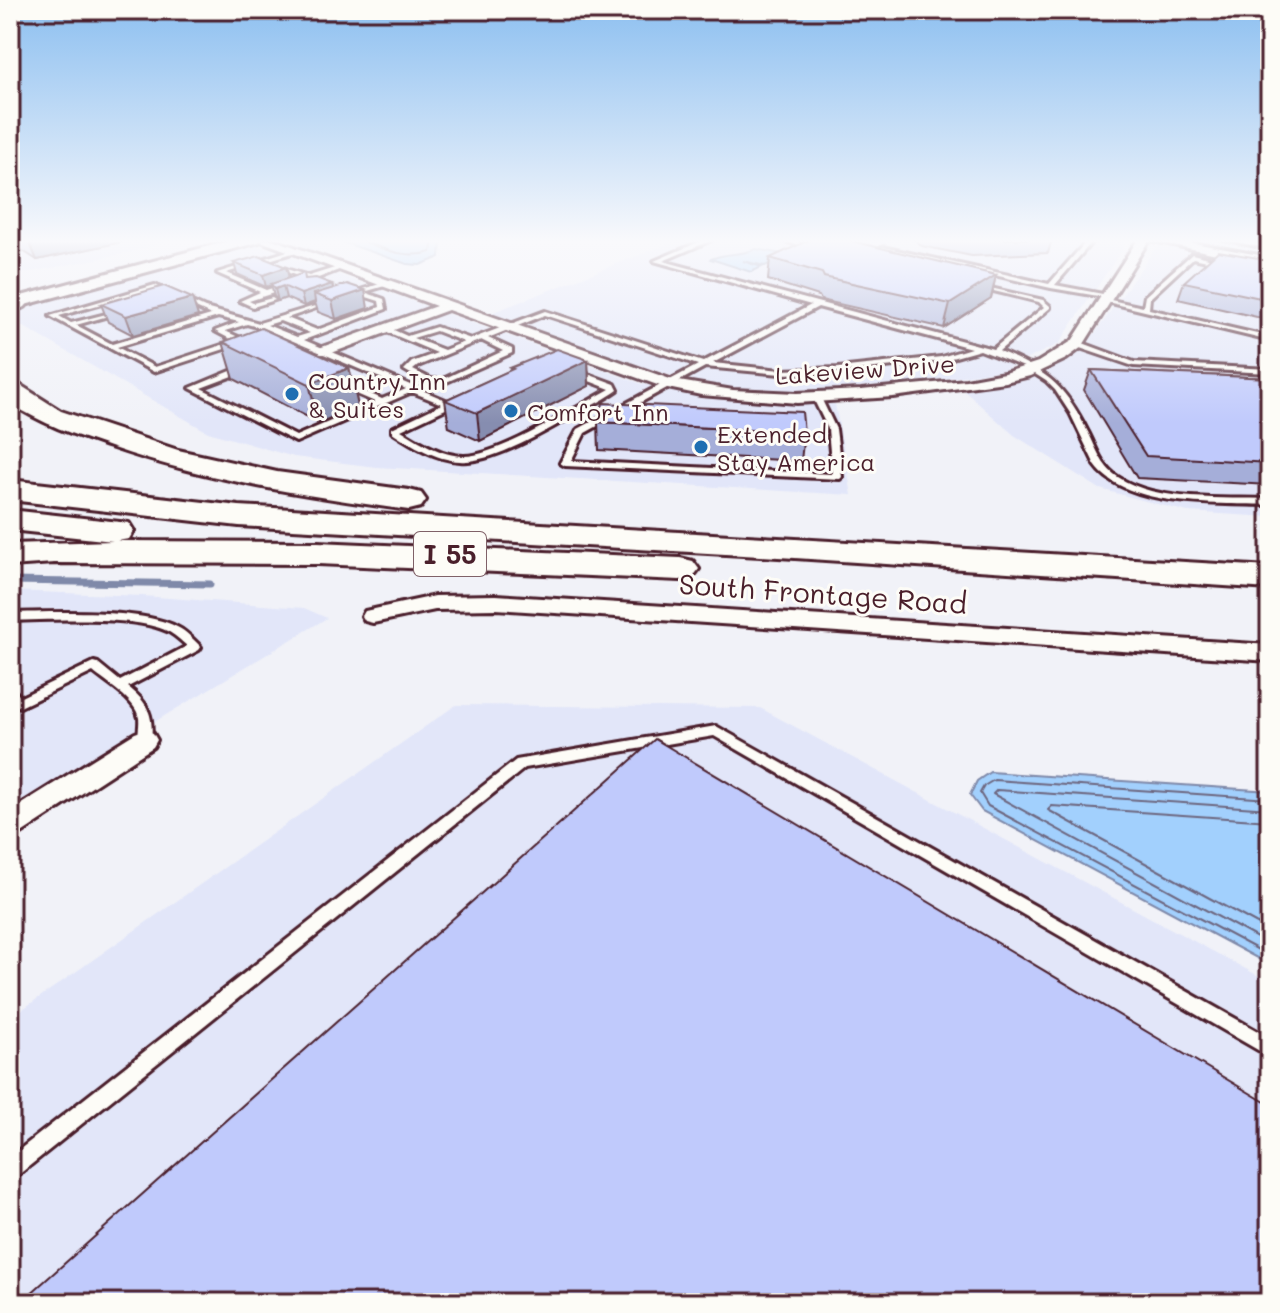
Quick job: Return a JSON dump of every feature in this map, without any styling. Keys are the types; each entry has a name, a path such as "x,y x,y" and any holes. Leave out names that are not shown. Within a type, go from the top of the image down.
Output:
{"highway":[{"path":"10,391 51,417 101,436 169,457 277,482 434,504 714,530 795,547"},
{"name":"I 55","path":"10,490 239,516 795,547 1270,578"},
{"name":"I 55","path":"10,520 230,542 890,578 1270,604"},
{"path":"10,555 54,552 318,553 890,578"}],"street":[{"name":"Lakeview Drive","path":"431,300 508,328 564,353 669,384 714,395 818,400 1002,379 1036,369 1062,357 1077,344 1106,300"},
{"path":"324,351 447,306"},
{"name":"South Frontage Road","path":"373,616 435,603 496,602 1270,653"},
{"path":"10,826 144,740"}],"lane":[{"path":"108,300 53,316 154,370 240,341 219,331 247,322"},
{"path":"185,300 217,315 260,325 298,344 309,345 448,404"},
{"path":"244,300 253,305 271,300"},
{"path":"260,325 331,300"},
{"path":"298,344 317,333 384,308 382,300"},
{"path":"804,300 994,352 1036,369 1052,380 1067,398 1102,468 1115,478 1155,493 1270,502"},
{"path":"994,352 1048,307 1038,300"},
{"path":"1112,300 1270,339"},
{"path":"1146,310 1147,300"},
{"path":"818,304 581,431 565,463 837,477 832,429 818,400"},
{"path":"70,325 129,308"},
{"path":"482,338 509,351 442,382 429,381 408,370 415,364 545,313 704,365 781,372 838,370 941,359 980,348"},
{"path":"111,347 217,315"},
{"path":"280,318 317,333"},
{"path":"384,329 444,353"},
{"path":"406,338 436,329 471,342"},
{"path":"1077,344 1133,364 1270,371"},
{"path":"251,367 194,388 296,439 412,389"},
{"path":"462,398 395,430 438,454 465,459 489,454 614,390 612,386 557,367"},
{"path":"330,379 382,402"},
{"path":"10,617 57,616 148,622 170,627 195,647 119,687"},
{"path":"10,693 20,703 94,666 137,699 148,719 144,740"},
{"path":"10,1169 521,764 716,731 1270,1048"}],"shaded area":[{"path":"31,300 410,300 642,384 775,404 835,404 852,495 377,467 294,457 208,432 10,319 10,306"},
{"path":"524,300 1088,300 1059,344 1004,370 830,393 733,389 697,384 486,315"},
{"path":"1118,300 1270,300 1270,517 1188,512 1100,489 1014,435 963,390 1039,374 1083,350"},
{"path":"10,591 142,596 304,608 327,618 10,809"},
{"path":"456,705 760,708 1270,982 1270,1303 10,1303 10,1018"}],"water":[{"path":"990,772 1270,791 1270,965 982,811 970,795 977,781"}],"building":[{"path":"114,300 184,300 126,316 101,304"},
{"path":"933,300 956,300 950,304"},
{"path":"261,328 349,368 309,384 223,342"},
{"path":"557,349 588,360 477,413 445,400 513,369 510,368"},
{"path":"1091,370 1270,378 1270,463 1146,456"},
{"path":"603,403 802,412 804,433 598,422"},
{"path":"655,739 1270,1105 1270,1303 20,1303"}],"waterway":[{"path":"10,457 15,458"},
{"path":"10,581 210,584"}],"place":[{"name":"Country Inn & Suites","path":"292,394"},
{"name":"Comfort Inn","path":"511,411"},
{"name":"Extended Stay America","path":"701,447"}]}
